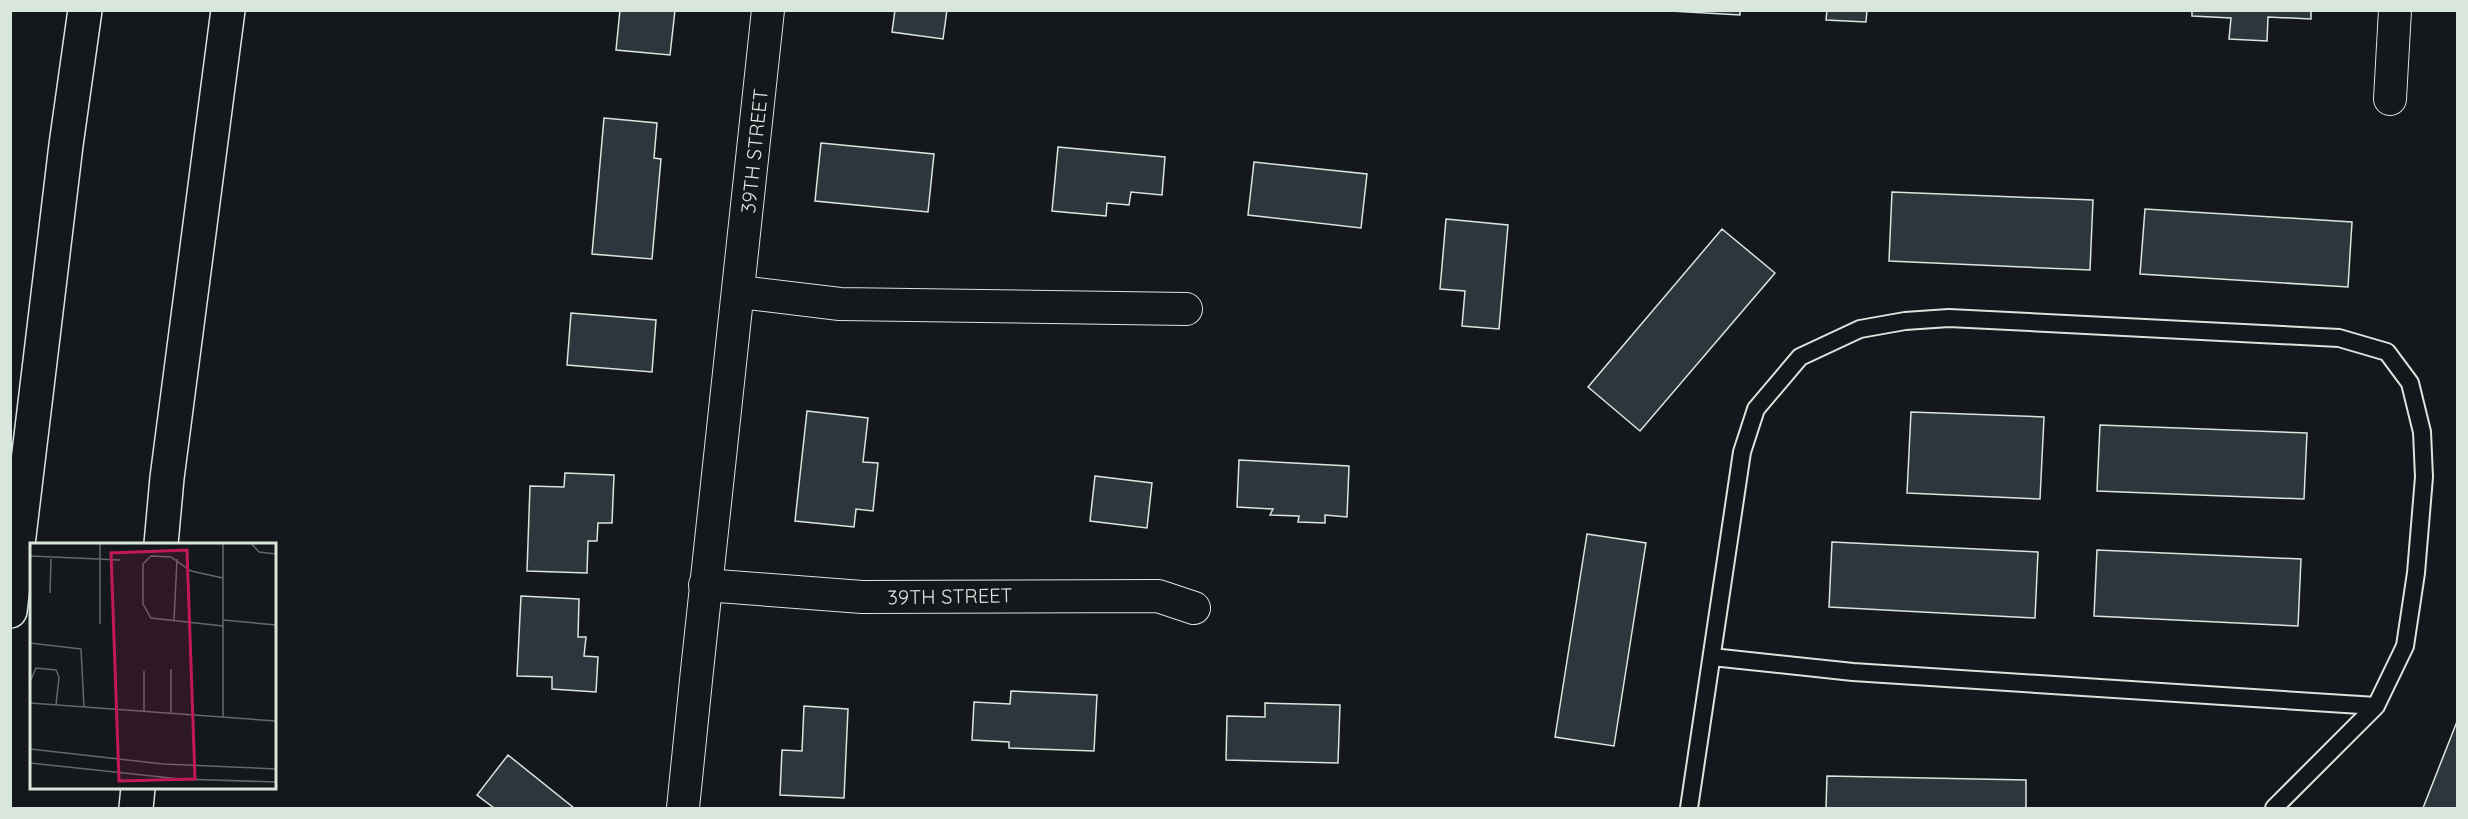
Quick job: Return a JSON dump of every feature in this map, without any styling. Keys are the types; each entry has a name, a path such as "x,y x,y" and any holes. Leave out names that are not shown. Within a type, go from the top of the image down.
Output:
{"highway":[{"path":"10,611 64,157 85,10"},
{"path":"161,543 167,478 228,10"},
{"path":"136,808 138,789"}],"street":[{"name":"39TH STREET","path":"683,808 705,585 740,292 768,10"},
{"path":"2390,99 2395,10"},
{"path":"740,292 840,304 1186,309"},
{"name":"39TH STREET","path":"705,585 862,597 1158,596 1194,608"}],"lane":[{"path":"1689,808 1742,452 1756,409 1800,357 1860,329 1905,321 1949,318 2339,338 2387,352 2410,383 2422,432 2424,477 2422,520 2405,646 2376,706 2274,808"},
{"path":"1712,657 1853,672 2376,706"}],"building":[{"path":"620,10 675,10 670,55 616,50"},
{"path":"895,10 947,10 943,39 892,32"},
{"path":"1653,10 1740,10 1740,15"},
{"path":"1827,10 1867,10 1866,22 1826,20"},
{"path":"2192,10 2311,10 2311,19 2268,17 2267,41 2229,39 2231,18 2192,16"},
{"path":"604,118 657,123 654,158 661,159 652,259 592,254"},
{"path":"821,143 934,154 928,212 815,201"},
{"path":"1058,147 1165,157 1162,195 1131,192 1129,205 1107,203 1106,216 1052,211"},
{"path":"1254,162 1367,174 1361,228 1248,215"},
{"path":"1892,192 2093,200 2090,270 1889,261"},
{"path":"2145,209 2352,222 2348,287 2140,274"},
{"path":"1446,219 1508,225 1499,329 1462,326 1465,291 1440,289"},
{"path":"1722,229 1775,273 1640,431 1588,387"},
{"path":"571,313 656,320 652,372 567,365"},
{"path":"807,411 868,418 863,462 878,463 873,511 856,509 854,527 795,521"},
{"path":"1911,412 2044,417 2040,499 1907,493"},
{"path":"2100,425 2307,433 2304,499 2097,491"},
{"path":"1239,460 1349,466 1347,517 1325,515 1325,523 1298,522 1299,516 1270,515 1273,509 1237,507"},
{"path":"565,473 614,475 612,523 598,523 597,541 588,541 587,573 527,571 530,486 564,487"},
{"path":"1095,476 1152,483 1147,528 1090,521"},
{"path":"1587,534 1646,543 1614,746 1555,737"},
{"path":"1832,542 2038,552 2035,618 1829,607"},
{"path":"2097,550 2301,559 2298,626 2094,616"},
{"path":"521,596 579,599 578,637 586,637 584,656 598,657 596,692 552,689 552,677 517,676"},
{"path":"1011,691 1097,695 1094,751 1009,748 1009,742 972,740 974,702 1010,704"},
{"path":"1265,703 1340,705 1338,763 1226,760 1227,716 1265,717"},
{"path":"804,706 848,709 844,798 780,795 782,750 802,751"},
{"path":"2458,719 2458,808 2423,808"},
{"path":"508,755 574,808 494,808 477,795"},
{"path":"1827,776 2026,780 2026,808 1826,808"}]}
